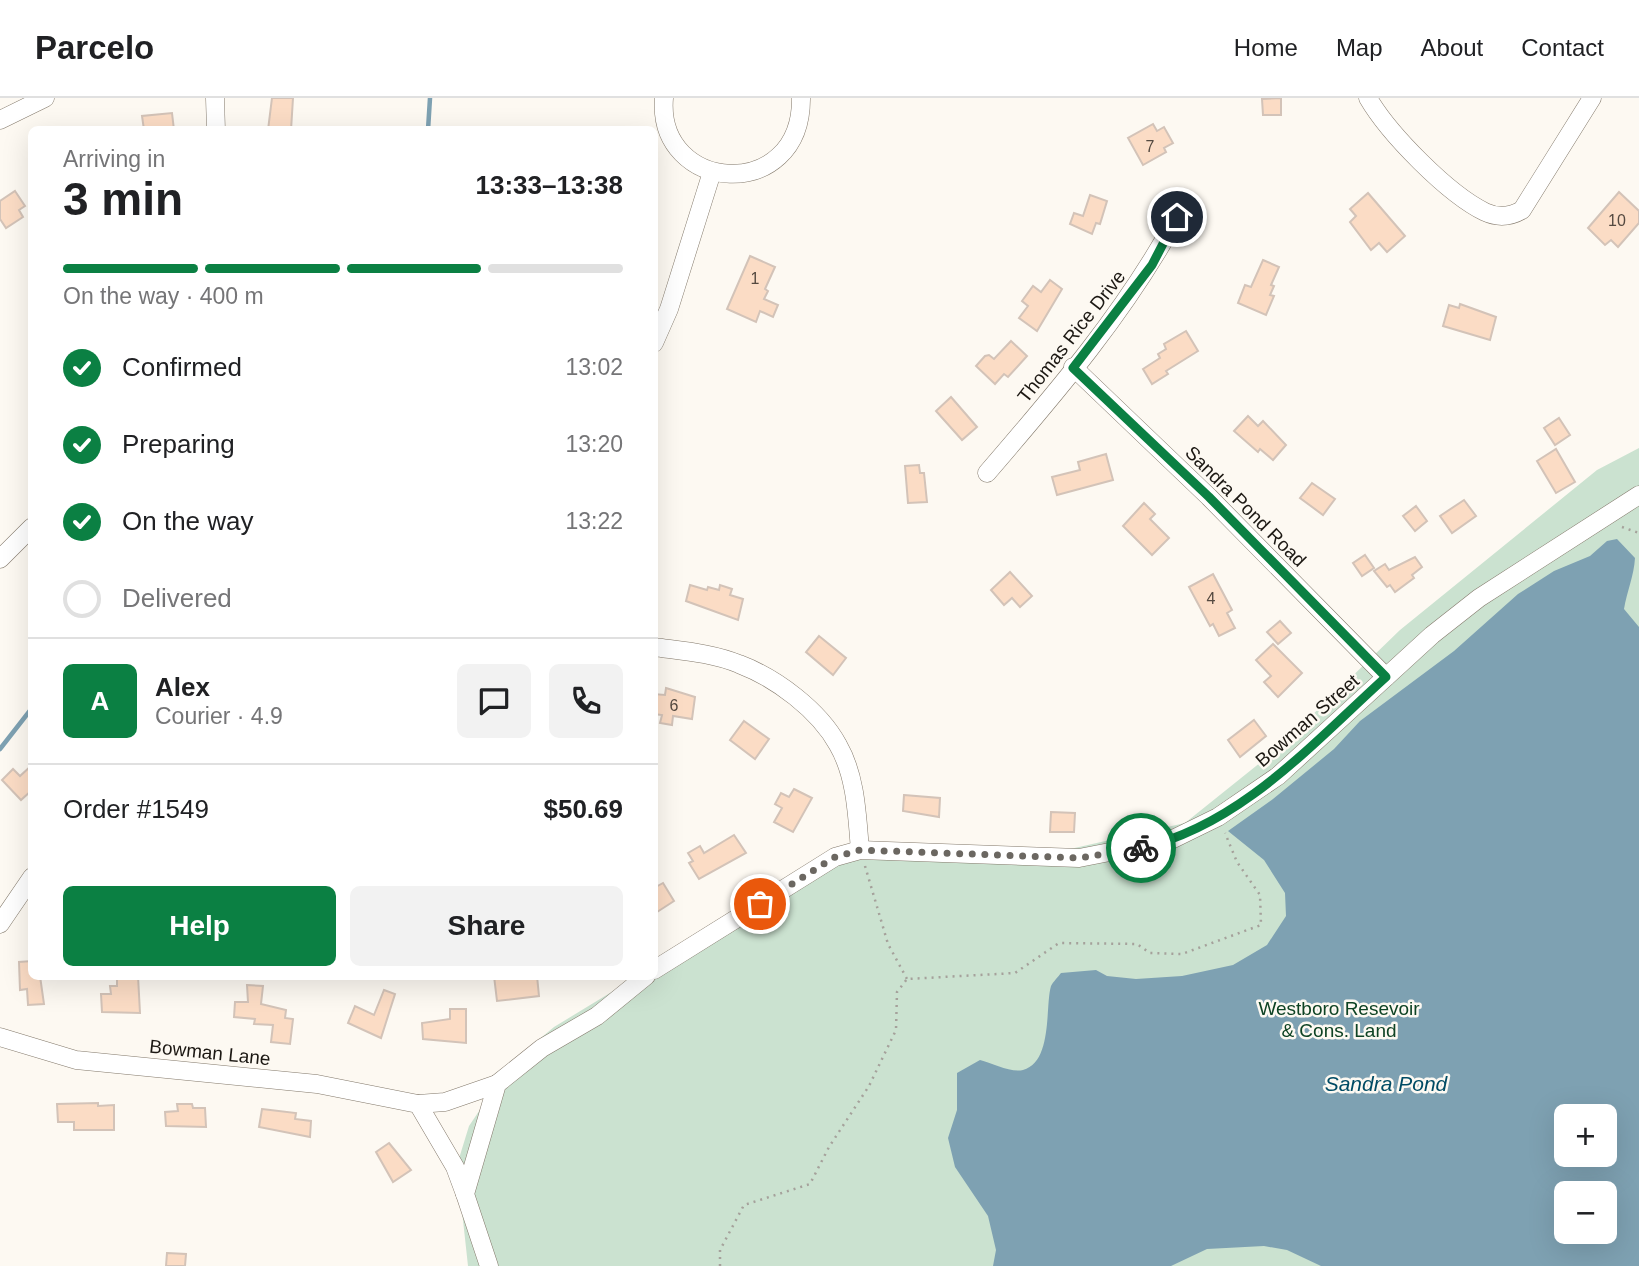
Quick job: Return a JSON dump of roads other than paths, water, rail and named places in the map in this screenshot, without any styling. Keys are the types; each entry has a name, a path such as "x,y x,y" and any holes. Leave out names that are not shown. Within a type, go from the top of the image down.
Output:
{"street":[{"path":"0,120 45,98"},
{"path":"215,98 216,126"},
{"path":"664,98 664,114 670,135 689,159 712,172 740,176 752,173 773,160 792,141 799,124 801,98"},
{"path":"1368,98 1381,121 1462,197 1487,213 1507,216 1522,210 1592,98"},
{"path":"658,334 669,309 712,172"},
{"name":"Thomas Rice Drive","path":"987,473 1073,368 1152,265 1177,217"},
{"name":"Sandra Pond Road","path":"1073,368 1209,497 1386,677"},
{"name":"Bowman Street","path":"658,967 800,876 835,857 860,850 1079,858 1171,840 1218,817 1299,758 1432,635 1479,598 1639,495"},
{"path":"0,559 28,531"},
{"path":"658,648 707,654 739,664 767,677 818,718 838,745 848,769 854,791 860,850"},
{"path":"0,924 28,883"},
{"path":"465,1194 497,1084 542,1048 597,1016 641,980"},
{"name":"Bowman Lane","path":"0,1037 76,1060 317,1084 418,1104 445,1102 497,1084"},
{"path":"418,1104 455,1167 489,1266"}],"water":[{"name":"Sandra Pond","path":"1617,539 1635,558 1624,609 1639,627 1639,1266 1321,1266 1287,1250 1264,1246 1207,1249 1171,1266 993,1266 996,1250 988,1216 955,1167 948,1138 957,1110 957,1073 980,1060 1013,1070 1023,1070 1033,1065 1039,1056 1046,1032 1051,986 1061,973 1096,970 1107,976 1136,979 1182,976 1233,965 1267,945 1286,916 1285,893 1264,860 1228,831 1273,799 1334,749 1360,721 1454,651 1518,594 1554,571 1590,556 1607,541"}],"waterway":[{"path":"428,126 430,98"},
{"path":"0,749 28,713"}],"park label":[{"name":"Westboro Resevoir & Cons. Land","path":"1339,1019"}]}
